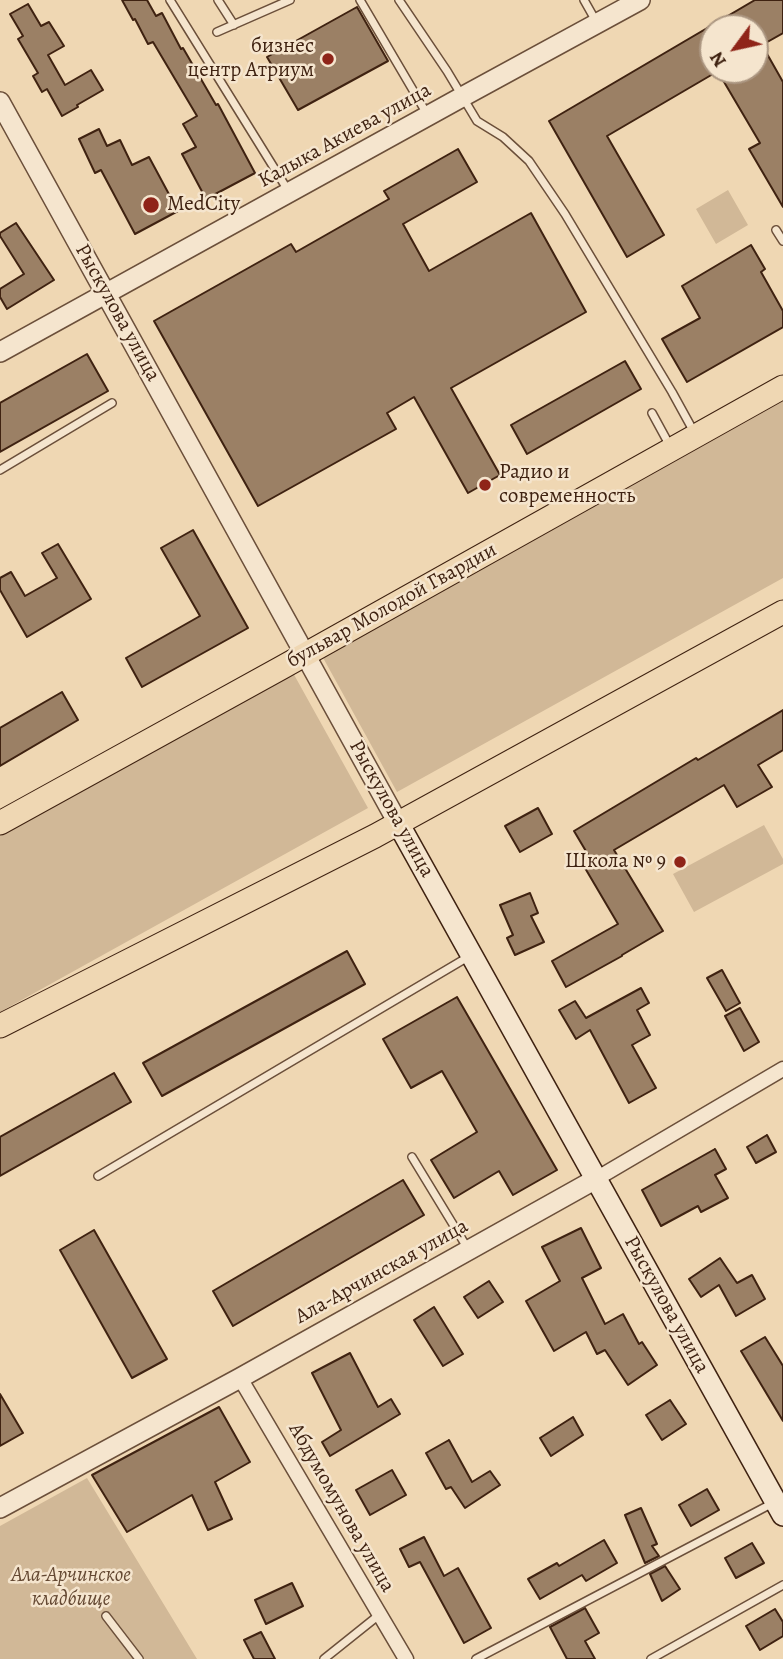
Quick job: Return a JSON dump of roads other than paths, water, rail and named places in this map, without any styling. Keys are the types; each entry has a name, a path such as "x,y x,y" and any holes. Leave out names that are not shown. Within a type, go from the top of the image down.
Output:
{"main road":[{"name":"бульвар Молодой Гвардии","path":"0,823 783,387"},
{"path":"0,1026 398,823 783,612"},
{"name":"Рыскулова улица","path":"398,823 779,1508"}],"street":[{"name":"Калыка Акиева улица","path":"0,352 640,0"},
{"name":"Рыскулова улица","path":"0,103 398,823"},
{"name":"Ала-Арчинская улица","path":"0,1508 240,1378 596,1179 783,1069"},
{"name":"Абдумомунова улица","path":"240,1378 405,1659"}],"lane":[{"path":"170,0 289,193"},
{"path":"218,0 234,25"},
{"path":"217,32 290,0"},
{"path":"360,0 428,116"},
{"path":"399,0 477,121 503,137 529,161 565,214 696,436"},
{"path":"584,0 598,23"},
{"path":"776,230 783,241"},
{"path":"0,470 112,403"},
{"path":"652,413 672,450"},
{"path":"99,1176 471,955"},
{"path":"412,1157 468,1250"},
{"path":"476,1659 779,1508"},
{"path":"651,1659 783,1585"},
{"path":"324,1659 379,1615"},
{"path":"106,1616 139,1659"}],"place":[{"name":"бизнес центр Атриум","path":"328,59"},
{"name":"MedCity","path":"151,205"},
{"name":"Радио и современность","path":"485,485"},
{"name":"Школа № 9","path":"680,862"}],"park label":[{"name":"Ала-Арчинское кладбище","path":"71,1588"}]}
